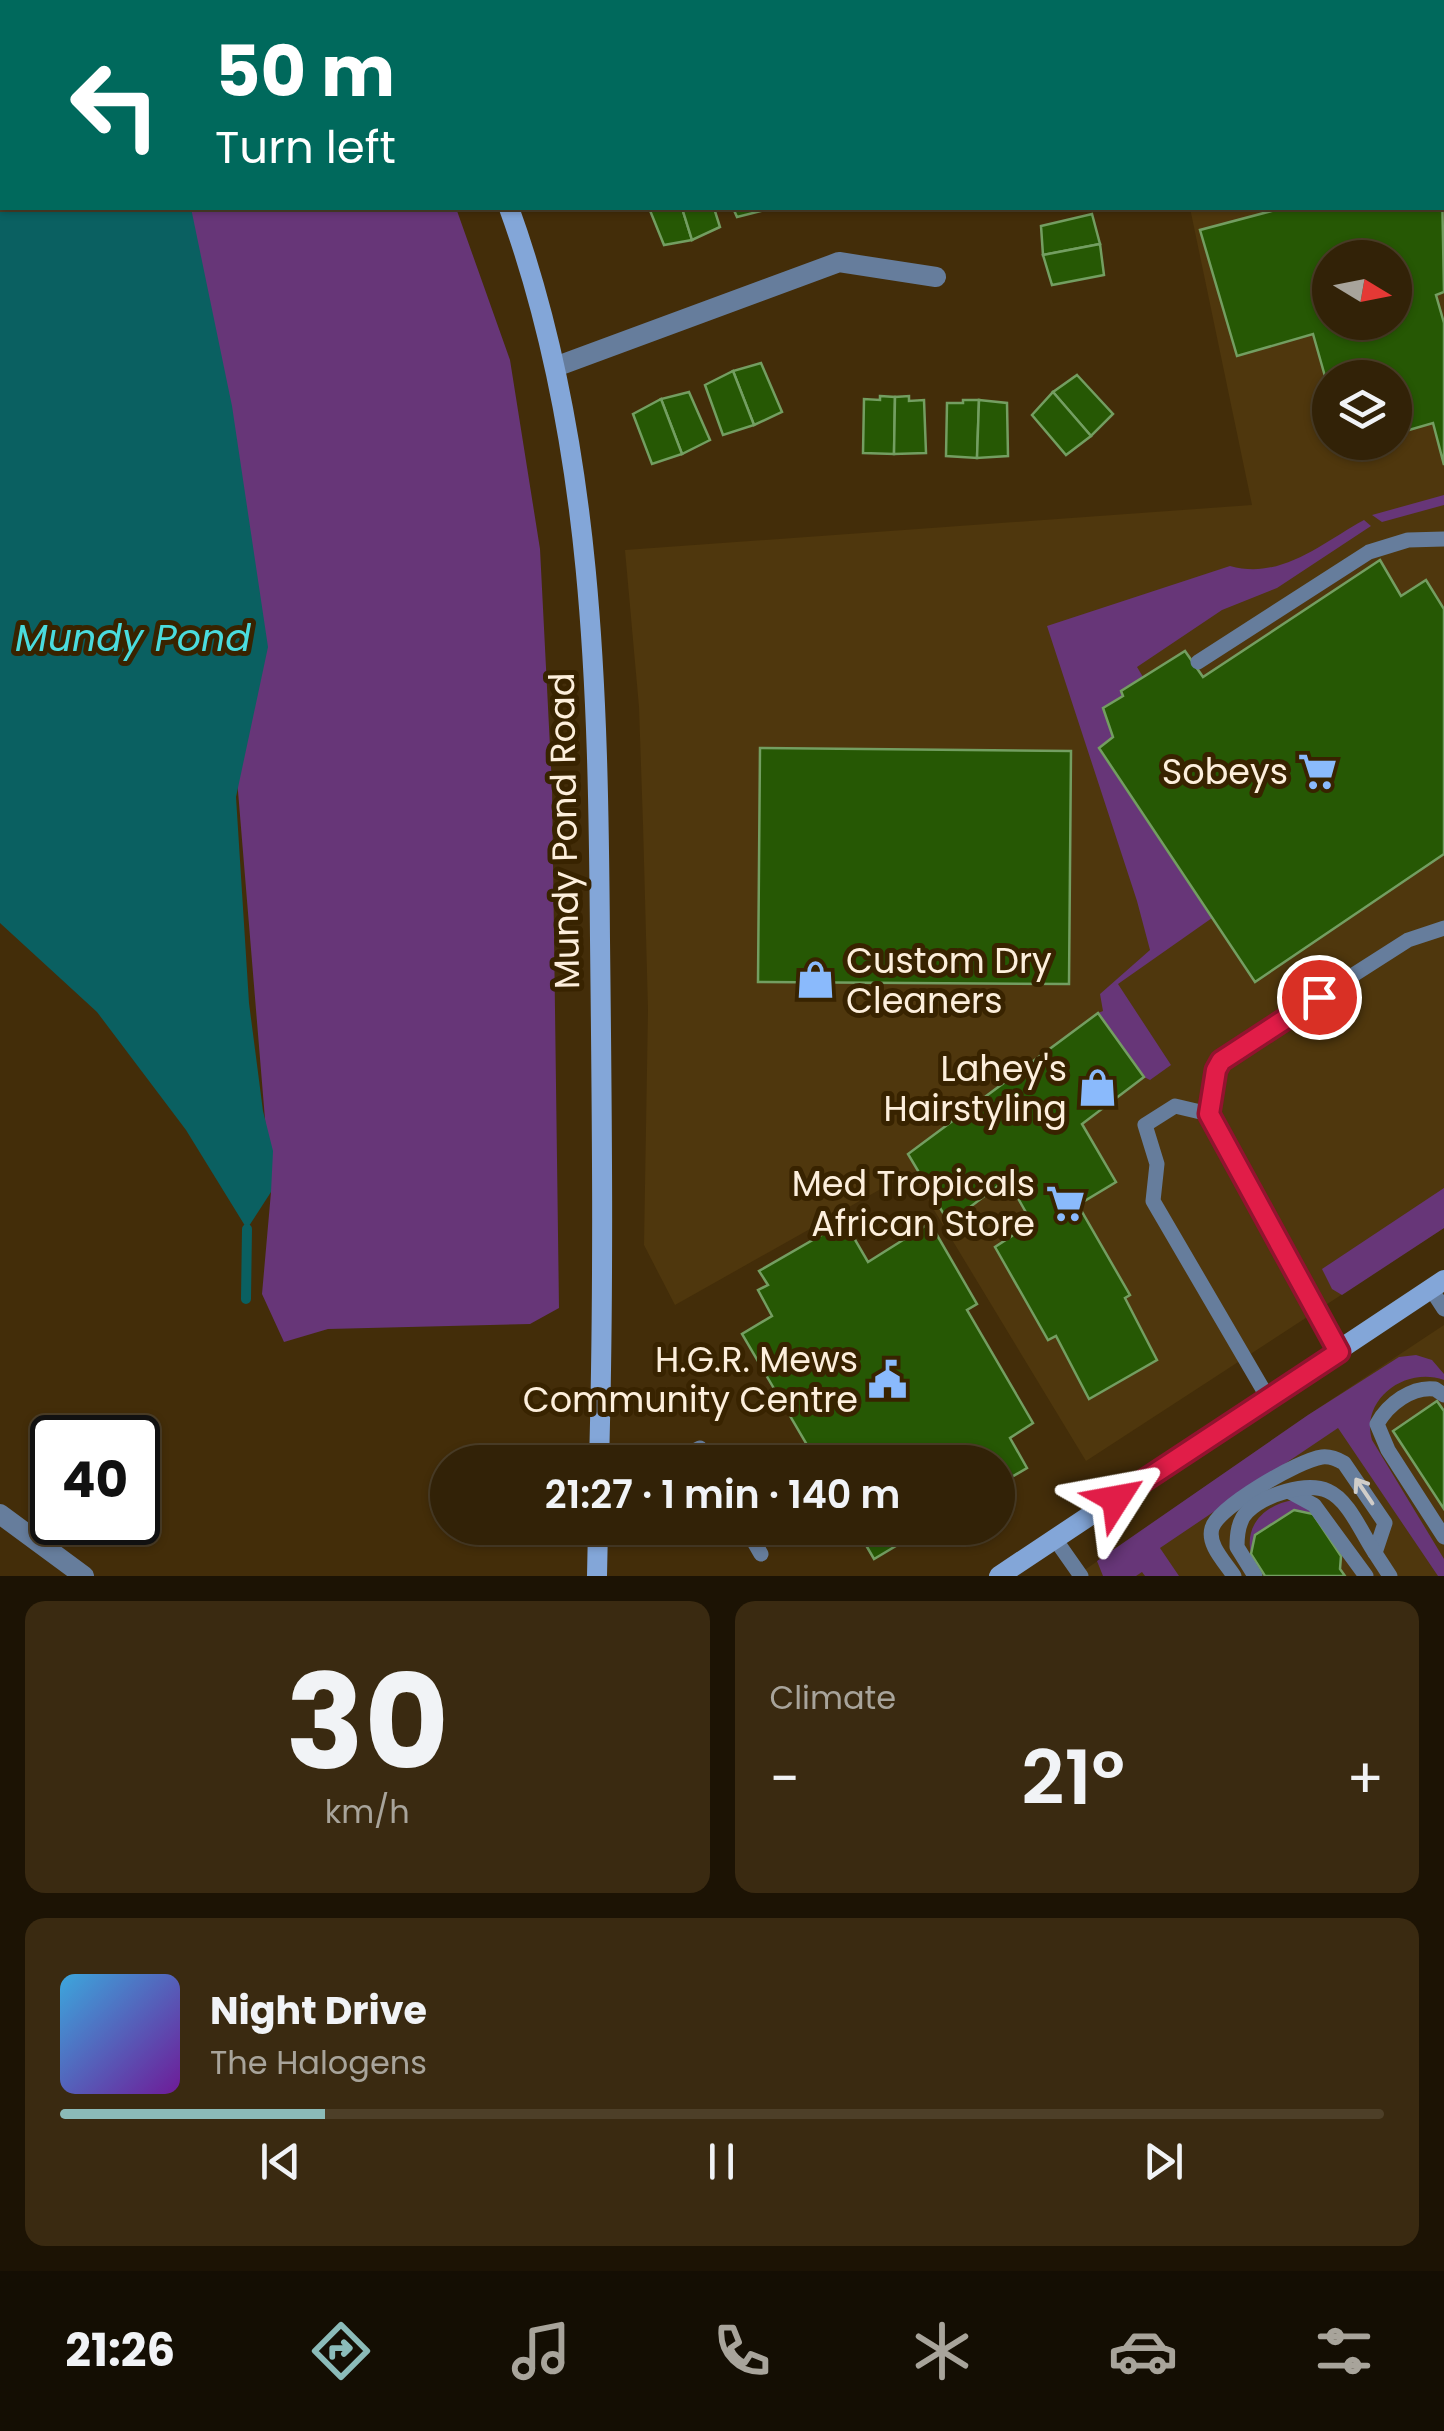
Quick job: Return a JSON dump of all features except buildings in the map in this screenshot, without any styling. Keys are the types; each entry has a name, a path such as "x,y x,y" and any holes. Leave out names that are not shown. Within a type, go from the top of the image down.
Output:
{"street":[{"name":"Mundy Pond Road","path":"509,210 556,366 580,509 590,603 597,736 603,1170 599,1445"},
{"path":"556,366 839,262 936,277"},
{"path":"998,1576 1438,1285"},
{"path":"0,1514 84,1576"},
{"path":"597,1576 598,1545"}],"lane":[{"path":"1198,662 1368,552 1408,540 1444,539"},
{"path":"1339,1352 1209,1114 1216,1070 1228,1055 1408,940 1444,928"},
{"path":"1209,1114 1175,1106 1145,1125 1157,1164 1153,1200 1268,1398"},
{"path":"1438,1285 1444,1309"},
{"path":"1444,1395 1435,1389 1412,1391 1388,1408 1377,1424 1388,1450 1444,1537"},
{"path":"1234,1576 1212,1544 1211,1531 1217,1517 1288,1470 1321,1457 1344,1462 1385,1523 1374,1552"},
{"path":"1255,1576 1237,1547 1248,1510 1306,1488 1332,1492 1390,1576"},
{"path":"1288,1492 1305,1497 1314,1505 1366,1576"},
{"path":"1055,1539 1080,1576"},
{"path":"756,1545 761,1554"}],"shaded area":[{"path":"190,210 457,210 510,360 540,549 552,786 559,1308 530,1324 328,1329 284,1342 262,1294 271,1192"},
{"path":"1190,210 1444,210 1444,1228 1086,1461 911,1172 675,1305 644,1245 648,1010 643,824 639,707 625,550 1252,505"},
{"path":"1444,495 1444,505 1382,522 1372,515"},
{"path":"1364,520 1371,526 1277,588 1222,610 1137,667 1143,677 1104,708 1113,737 1099,749 1212,918 1118,984 1171,1065 1150,1080 1098,1013 1103,1011 1100,994 1150,950 1047,626 1230,566 1249,569 1284,564"},
{"path":"1444,1188 1444,1228 1342,1295 1332,1289 1322,1269"},
{"path":"1444,1325 1444,1576 1076,1576 1308,1415"},
{"path":"1416,1355 1432,1360 1444,1374 1444,1380 1415,1378 1389,1389 1379,1399 1370,1425 1372,1440 1444,1559 1444,1576 1438,1576 1338,1428 1160,1548 1179,1576 1145,1576 1142,1572 1136,1576 1103,1576 1097,1561 1308,1415 1399,1357"},
{"path":"1294,1500 1313,1509 1308,1513 1294,1510 1251,1554 1251,1533 1259,1517 1274,1506"}],"water":[{"name":"Mundy Pond","path":"0,210 191,210 232,406 268,647 236,797 249,1003 263,1111 273,1151 271,1192 247,1229 186,1130 97,1012 0,923"}],"waterway":[{"path":"246,1299 247,1229"}],"place":[{"name":"Sobeys","path":"1318,771"},
{"name":"Custom Dry Cleaners","path":"816,980"},
{"name":"Lahey's Hairstyling","path":"1097,1088"},
{"name":"Med Tropicals African Store","path":"1065,1203"},
{"name":"H.G.R. Mews Community Centre","path":"888,1379"}],"route":[{"path":"1116,1499 1339,1352 1209,1114 1221,1061 1319,997"}]}
